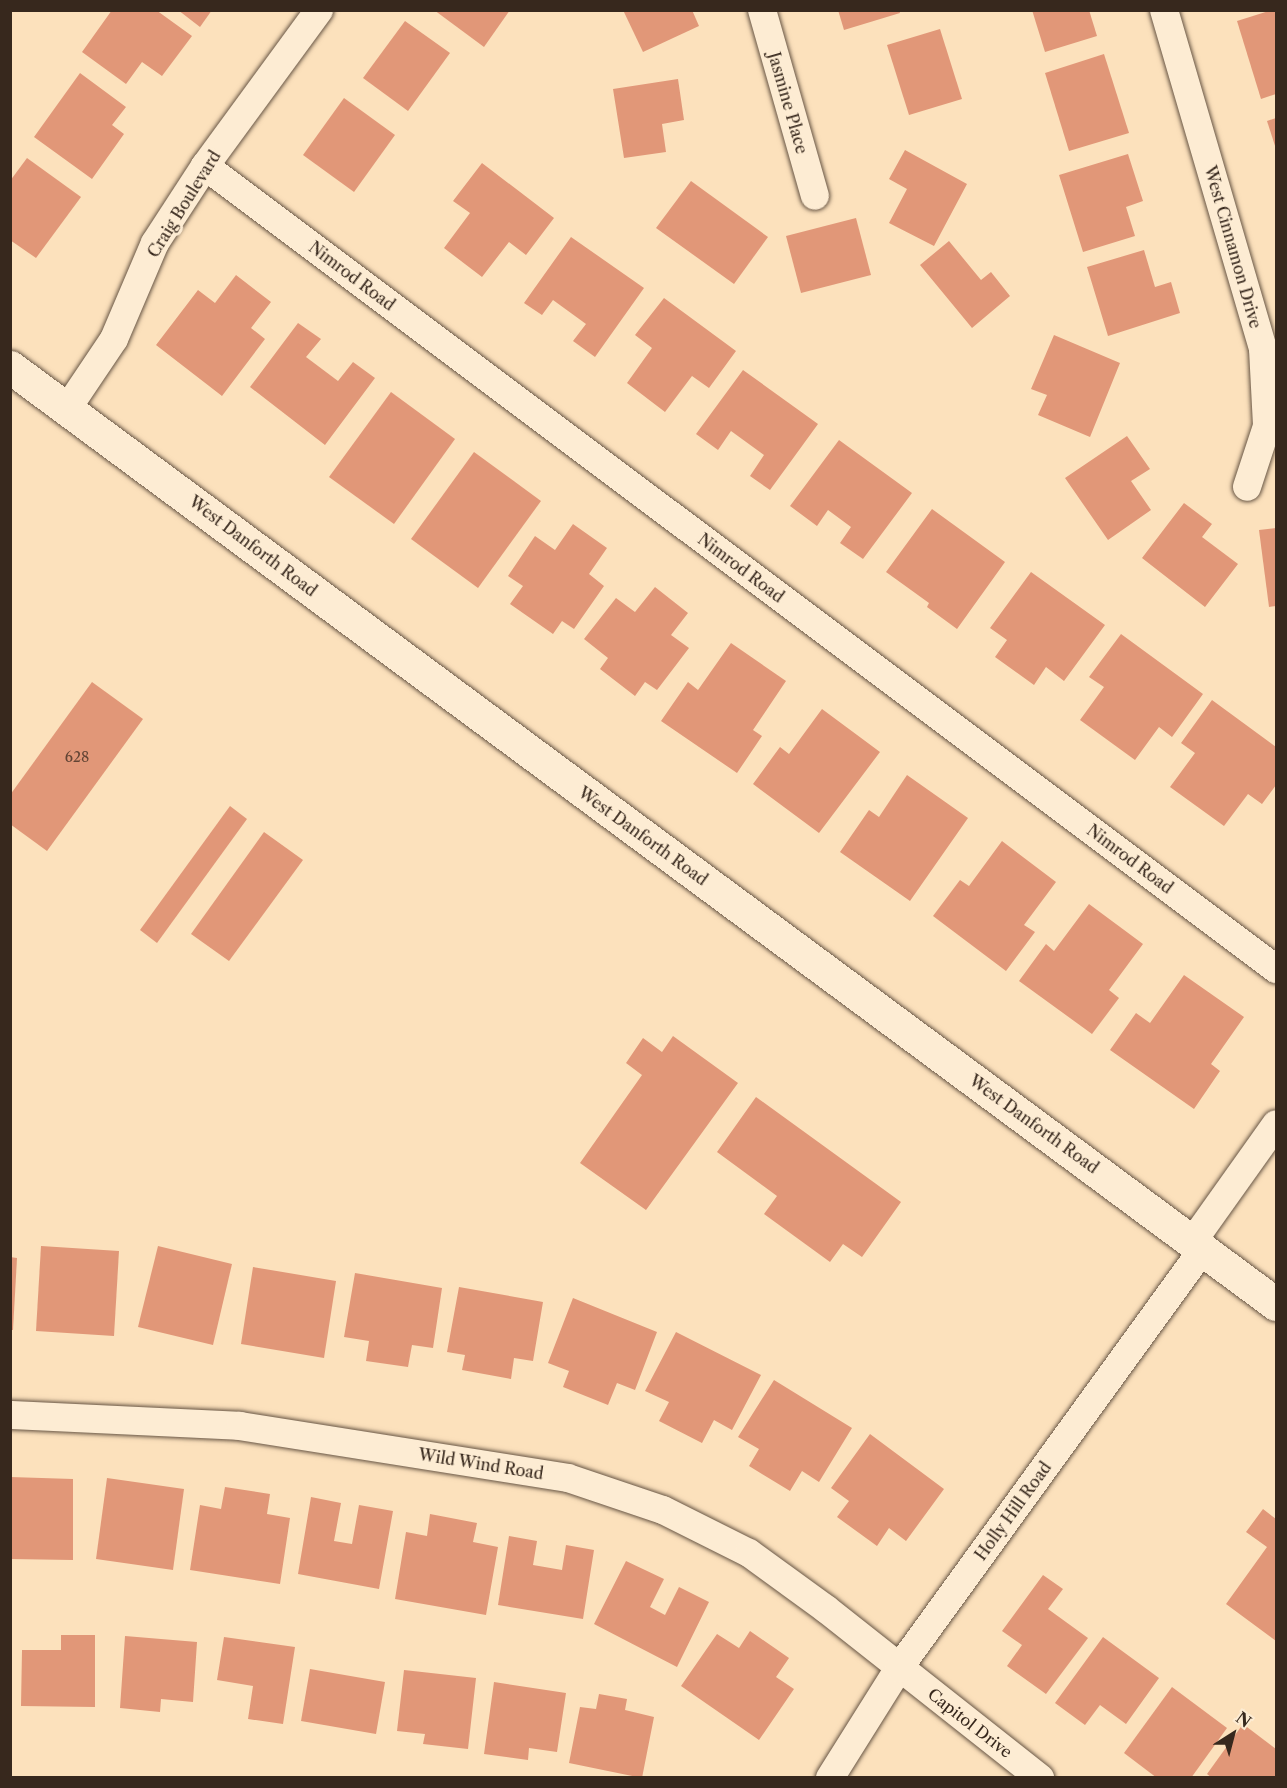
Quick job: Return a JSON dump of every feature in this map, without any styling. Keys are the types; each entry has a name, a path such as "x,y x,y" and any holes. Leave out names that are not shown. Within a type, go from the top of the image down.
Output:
{"main road":[{"name":"West Danforth Road","path":"10,367 1276,1304"}],"street":[{"name":"Craig Boulevard","path":"67,409 114,339 155,243 205,166 320,10"},
{"name":"Jasmine Place","path":"762,10 815,196"},
{"name":"West Cinnamon Drive","path":"1164,10 1263,349 1267,426 1247,487"},
{"name":"Nimrod Road","path":"205,166 1276,969"},
{"name":"Holly Hill Road","path":"830,1778 899,1668 1198,1245 1276,1124"},
{"name":"Wild Wind Road","path":"10,1415 240,1426 568,1478 663,1510 749,1553 826,1609 899,1668"},
{"name":"Capitol Drive","path":"899,1668 1040,1778"}],"building":[{"path":"112,10 156,10 192,36 162,76 142,62 126,84 82,52"},
{"path":"178,10 212,10 200,27"},
{"path":"434,10 510,10 484,47"},
{"path":"623,10 692,10 699,26 643,52"},
{"path":"838,10 899,10 900,13 844,30"},
{"path":"1032,10 1089,10 1097,36 1045,52"},
{"path":"1276,10 1276,94 1261,99 1237,21"},
{"path":"405,21 450,53 408,111 363,78"},
{"path":"940,29 962,99 909,115 887,45"},
{"path":"1104,54 1129,133 1069,151 1045,73"},
{"path":"80,73 126,107 112,125 124,134 92,179 34,137"},
{"path":"678,79 684,120 662,124 666,152 624,158 613,89"},
{"path":"344,98 395,135 354,192 303,155"},
{"path":"1276,118 1276,149 1267,121"},
{"path":"905,150 967,184 934,246 889,223 907,189 889,179"},
{"path":"1128,154 1143,201 1126,207 1135,236 1083,252 1059,175"},
{"path":"27,158 81,197 36,258 10,240 10,181"},
{"path":"482,163 554,218 526,255 509,242 482,277 444,248 470,213 453,201"},
{"path":"691,181 768,237 734,284 656,228"},
{"path":"856,218 871,275 801,293 786,236"},
{"path":"571,237 644,288 595,357 573,341 586,324 553,300 542,315 524,303"},
{"path":"949,241 981,280 991,272 1010,296 972,328 920,265"},
{"path":"1144,250 1155,287 1171,282 1180,313 1108,336 1087,267"},
{"path":"236,275 271,302 251,328 265,339 222,396 156,345 198,290 215,303"},
{"path":"664,298 736,351 709,388 692,376 665,412 627,383 652,348 635,335"},
{"path":"298,323 321,339 306,357 338,381 353,362 375,378 325,445 250,387"},
{"path":"1054,335 1120,363 1090,437 1038,415 1047,395 1031,389"},
{"path":"743,370 818,424 770,490 750,476 764,455 731,431 718,450 696,434"},
{"path":"391,392 455,439 394,524 329,477"},
{"path":"1127,436 1150,469 1131,481 1151,510 1108,540 1065,478"},
{"path":"839,440 912,493 863,559 840,543 851,527 828,510 817,526 790,506"},
{"path":"474,452 541,501 478,588 411,539"},
{"path":"1184,503 1212,524 1202,537 1238,564 1205,607 1142,558"},
{"path":"932,509 1005,562 957,629 927,607 929,603 886,572"},
{"path":"573,524 607,548 589,574 604,586 574,629 562,621 553,634 510,604 523,586 508,576 535,536 555,550"},
{"path":"1276,528 1276,606 1269,607 1259,530"},
{"path":"1031,572 1105,625 1064,681 1046,667 1034,685 995,657 1007,640 990,628"},
{"path":"655,587 688,613 671,635 689,648 657,690 645,682 635,696 600,669 608,658 584,639 616,598 635,612"},
{"path":"1121,634 1203,694 1172,737 1159,727 1135,760 1080,720 1104,687 1089,677"},
{"path":"731,643 786,681 753,730 762,736 737,773 661,721 688,682 698,690"},
{"path":"92,682 143,719 47,851 10,824 10,795"},
{"path":"1212,700 1276,747 1276,785 1262,804 1248,794 1224,826 1170,787 1195,753 1181,743"},
{"path":"822,709 880,752 819,833 753,784 780,747 789,754"},
{"path":"907,775 968,818 910,901 840,852 869,810 879,817"},
{"path":"230,806 247,819 157,943 140,930"},
{"path":"264,832 303,860 229,961 191,934"},
{"path":"1002,841 1056,882 1024,925 1035,932 1006,971 933,916 960,880 969,886"},
{"path":"1089,904 1143,944 1109,990 1119,998 1092,1034 1019,981 1046,944 1054,951"},
{"path":"1184,975 1244,1017 1211,1064 1220,1071 1194,1109 1110,1050 1136,1013 1150,1023"},
{"path":"673,1036 738,1083 646,1210 580,1163 642,1075 626,1063 643,1038 662,1052"},
{"path":"756,1097 901,1202 862,1257 843,1244 830,1262 764,1214 777,1196 717,1152"},
{"path":"41,1246 119,1251 114,1336 36,1331"},
{"path":"158,1246 232,1264 213,1345 138,1327"},
{"path":"10,1257 17,1258 13,1330 10,1330"},
{"path":"253,1267 336,1281 324,1358 241,1344"},
{"path":"355,1273 442,1288 433,1348 412,1345 408,1367 366,1361 369,1341 344,1337"},
{"path":"459,1287 543,1302 533,1361 514,1358 511,1379 462,1370 465,1355 447,1352"},
{"path":"573,1298 657,1332 635,1390 617,1383 608,1405 563,1387 569,1371 548,1363"},
{"path":"676,1332 761,1375 732,1430 714,1420 702,1443 659,1421 669,1402 645,1391"},
{"path":"774,1380 852,1428 819,1482 802,1471 790,1491 749,1466 759,1449 738,1437"},
{"path":"870,1434 944,1489 906,1541 889,1528 877,1546 837,1517 849,1501 831,1488"},
{"path":"10,1477 73,1479 73,1560 10,1559"},
{"path":"107,1478 184,1489 173,1570 96,1559"},
{"path":"225,1487 270,1494 267,1514 290,1518 280,1584 190,1570 200,1505 221,1509"},
{"path":"311,1497 341,1503 334,1541 352,1544 359,1505 393,1511 379,1589 298,1574"},
{"path":"1263,1509 1276,1519 1276,1641 1226,1604 1267,1547 1246,1532"},
{"path":"430,1514 477,1523 473,1542 498,1547 486,1615 395,1599 406,1532 427,1536"},
{"path":"509,1536 537,1541 533,1565 562,1570 566,1545 594,1550 583,1619 498,1605"},
{"path":"626,1561 664,1579 650,1607 665,1615 679,1587 709,1602 677,1667 594,1624"},
{"path":"1043,1575 1063,1589 1048,1609 1088,1638 1046,1694 1007,1666 1022,1645 1002,1631"},
{"path":"750,1631 789,1658 776,1677 794,1689 759,1740 681,1686 717,1634 739,1648"},
{"path":"61,1635 95,1635 95,1707 21,1706 22,1650 61,1650"},
{"path":"125,1636 197,1642 193,1702 161,1699 160,1712 120,1708"},
{"path":"224,1637 295,1647 283,1724 248,1719 253,1686 217,1680"},
{"path":"1103,1637 1159,1678 1126,1724 1100,1705 1085,1725 1055,1703"},
{"path":"310,1669 385,1682 376,1734 301,1721"},
{"path":"404,1670 476,1678 468,1749 423,1744 425,1734 397,1731"},
{"path":"494,1682 566,1693 557,1752 529,1748 528,1760 484,1754"},
{"path":"1172,1687 1227,1728 1191,1778 1157,1778 1124,1753"},
{"path":"599,1694 627,1699 625,1710 654,1717 642,1778 569,1763 580,1707 596,1709"},
{"path":"1243,1724 1276,1749 1276,1778 1212,1778 1207,1774"}]}
